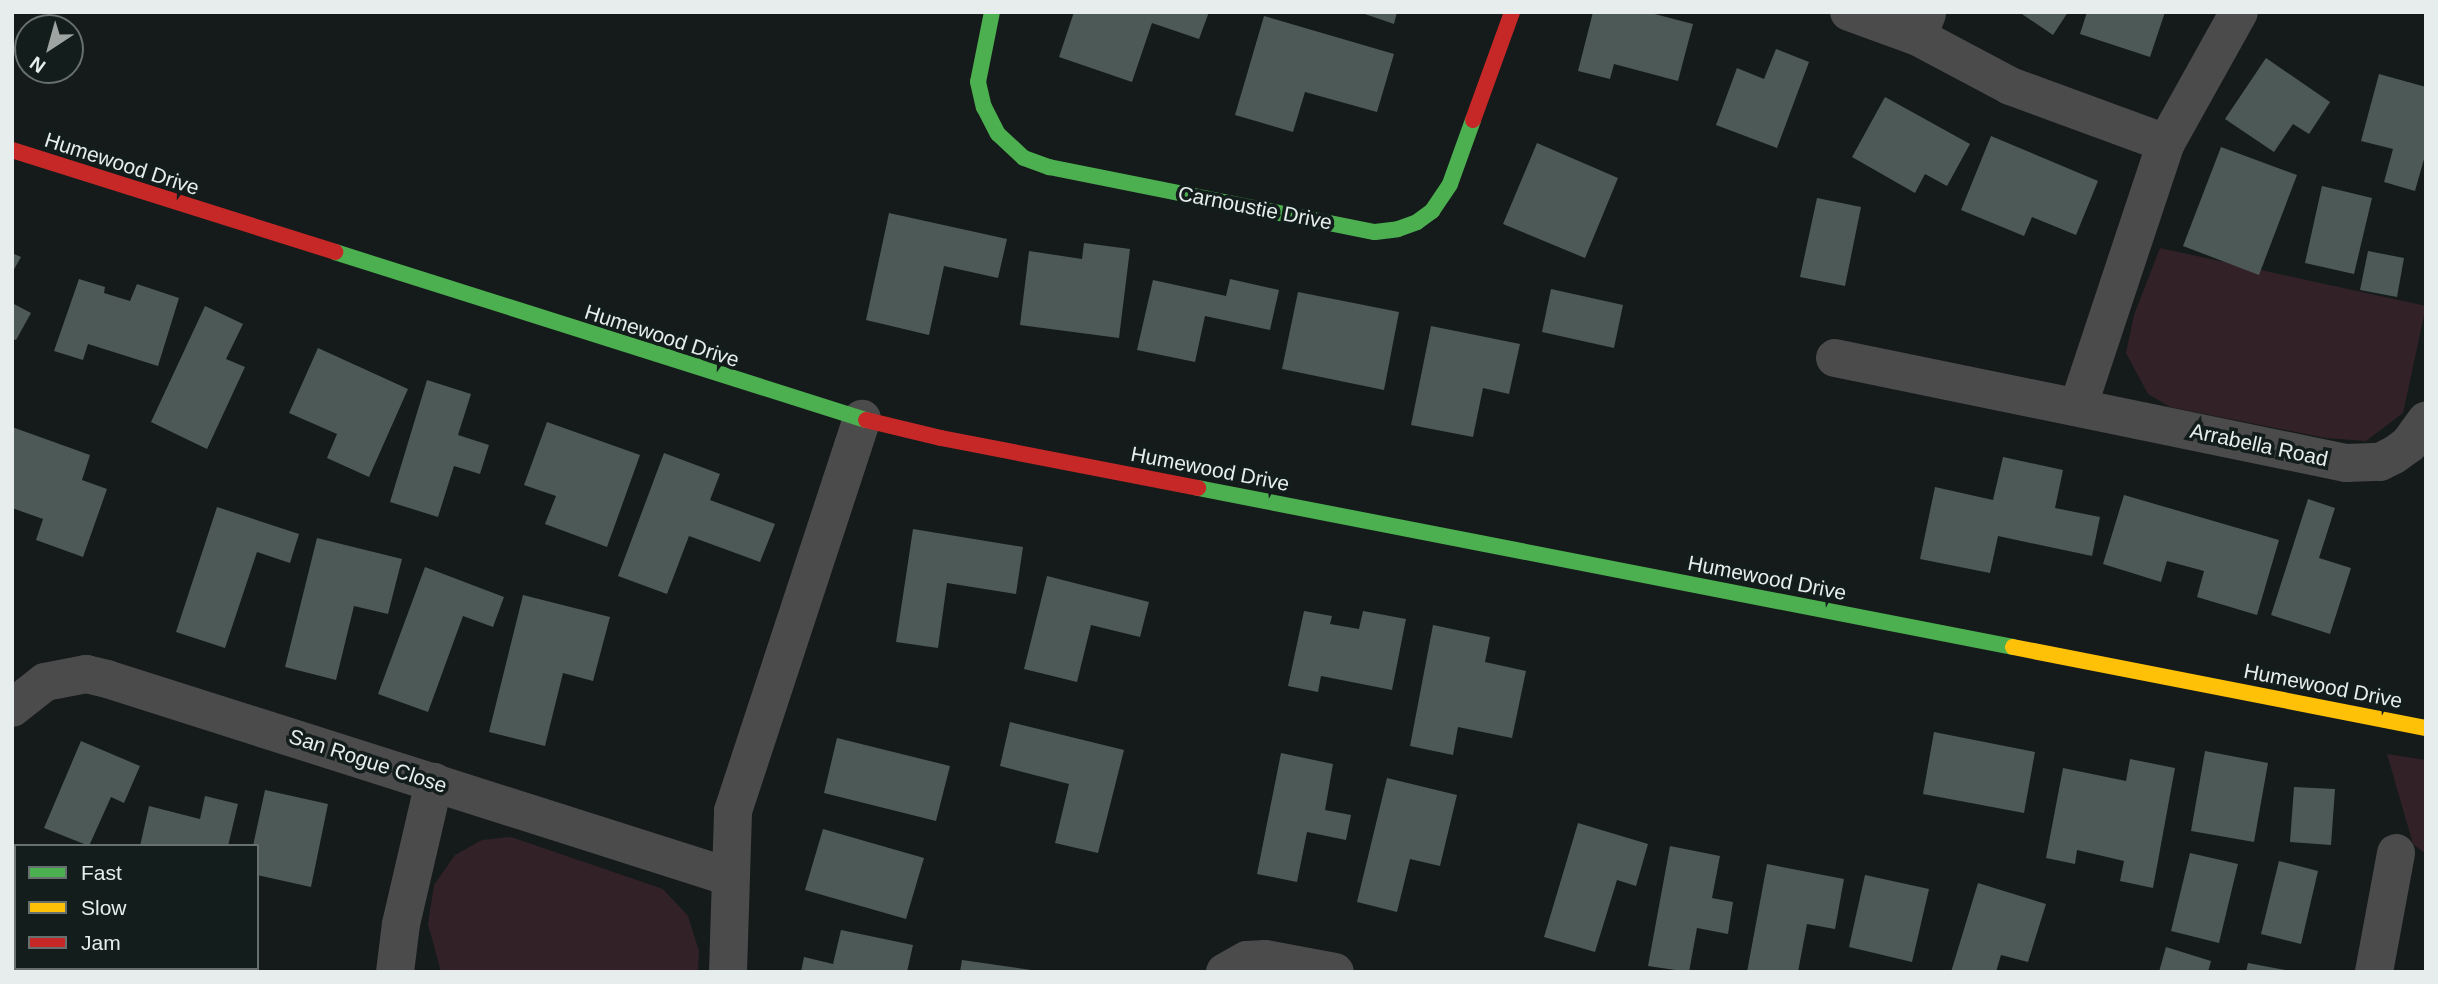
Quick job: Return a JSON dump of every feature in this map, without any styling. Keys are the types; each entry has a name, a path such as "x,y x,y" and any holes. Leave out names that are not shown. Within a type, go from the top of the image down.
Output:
{"street":[{"name":"Carnoustie Drive","path":"992,12 978,82 984,107 998,134 1024,158 1049,167 1375,232 1398,229 1417,222 1432,211 1450,184 1512,12"},
{"path":"1849,12 1923,25 2010,86 2166,143"},
{"path":"2078,407 2166,143 2239,12"},
{"name":"Humewood Drive","path":"12,150 719,376 862,419 941,438 2426,728"},
{"name":"Arrabella Road","path":"1835,358 2346,463 2380,462 2394,455 2409,444 2426,421"},
{"path":"727,972 733,811 862,419"},
{"name":"San Rogue Close","path":"12,708 45,682 86,674 142,688 730,877"},
{"path":"395,972 401,924 434,782"},
{"path":"2374,972 2396,853"},
{"path":"1225,972 1248,960 1265,959 1335,972"}],"shaded area":[{"path":"2160,248 2426,306 2403,413 2366,441 2326,438 2170,407 2148,394 2126,353 2134,315"},
{"path":"2387,754 2426,760 2426,854 2413,844"},
{"path":"511,837 663,889 688,916 699,951 698,972 441,972 428,924 434,885 455,855 482,840"}],"building":[{"path":"1074,12 1209,12 1199,39 1152,23 1132,82 1059,57"},
{"path":"1359,12 1397,12 1394,24"},
{"path":"1593,12 1647,12 1693,24 1678,81 1614,64 1610,79 1578,71"},
{"path":"2019,12 2068,12 2053,35"},
{"path":"2087,12 2165,12 2150,57 2080,34"},
{"path":"1264,16 1394,54 1377,112 1305,92 1293,132 1235,115"},
{"path":"1776,49 1809,62 1777,148 1716,125 1737,68 1764,79"},
{"path":"2266,58 2330,102 2309,134 2293,124 2274,152 2225,119"},
{"path":"2379,74 2426,87 2426,152 2415,191 2384,182 2393,149 2361,141"},
{"path":"1885,97 1970,144 1947,186 1925,174 1915,193 1852,157"},
{"path":"1991,136 2098,181 2076,235 2032,217 2024,236 1961,210"},
{"path":"1537,143 1618,178 1585,258 1503,224"},
{"path":"2221,147 2297,175 2259,275 2183,246"},
{"path":"2322,186 2372,198 2354,274 2305,263"},
{"path":"1817,198 1861,207 1845,286 1800,277"},
{"path":"889,213 1007,239 998,278 944,266 929,335 866,320"},
{"path":"1084,243 1130,249 1119,338 1020,325 1029,251 1082,259"},
{"path":"2368,251 2404,258 2397,297 2360,290"},
{"path":"12,253 21,257 12,273"},
{"path":"79,279 105,287 104,293 130,301 137,284 179,298 158,366 88,344 83,360 54,351"},
{"path":"1230,279 1279,290 1270,330 1205,316 1195,362 1137,350 1153,280 1226,296"},
{"path":"1551,289 1623,305 1614,348 1542,332"},
{"path":"1298,292 1399,312 1384,390 1282,369"},
{"path":"12,303 31,313 16,340 12,339"},
{"path":"205,306 243,324 226,359 245,367 207,449 151,422"},
{"path":"1431,326 1520,344 1509,394 1483,388 1473,437 1411,425"},
{"path":"318,348 408,389 369,477 327,458 337,434 289,413"},
{"path":"427,380 471,394 458,435 489,445 480,474 454,466 438,517 390,502"},
{"path":"547,422 640,455 607,547 545,524 556,496 524,485"},
{"path":"12,427 90,455 82,480 107,489 83,557 36,540 43,519 12,508"},
{"path":"664,453 720,474 710,500 775,524 760,562 689,536 667,594 618,576"},
{"path":"2003,457 2063,470 2055,508 2100,517 2092,556 1998,536 1990,573 1920,559 1935,487 1993,500"},
{"path":"2124,495 2279,540 2257,615 2197,597 2204,571 2167,561 2161,582 2103,564"},
{"path":"2308,499 2335,508 2319,558 2351,568 2330,634 2271,615"},
{"path":"217,507 299,534 290,563 257,552 225,648 176,632"},
{"path":"913,529 1023,547 1016,594 947,583 938,648 896,642"},
{"path":"317,538 402,559 388,614 354,606 336,680 285,667"},
{"path":"425,567 504,597 493,627 463,616 428,712 378,694"},
{"path":"1047,576 1149,602 1140,637 1091,625 1077,682 1024,669"},
{"path":"523,595 610,617 593,681 563,673 545,746 489,732"},
{"path":"1304,611 1332,616 1330,624 1359,629 1363,611 1406,619 1392,690 1321,676 1318,692 1288,686"},
{"path":"1433,625 1490,637 1485,662 1526,671 1512,738 1458,727 1453,755 1410,746"},
{"path":"1010,722 1124,750 1098,853 1055,843 1069,784 1000,766"},
{"path":"1934,732 2035,752 2024,813 1923,794"},
{"path":"837,738 950,766 936,821 824,793"},
{"path":"81,741 140,766 124,803 111,797 90,844 44,828"},
{"path":"2205,751 2268,763 2254,842 2191,831"},
{"path":"1281,753 1333,764 1325,810 1351,815 1346,840 1307,832 1297,882 1257,874"},
{"path":"2130,759 2175,768 2153,888 2120,881 2124,861 2077,850 2075,864 2046,858 2063,768 2126,781"},
{"path":"1387,778 1457,795 1440,866 1410,859 1397,912 1357,902"},
{"path":"2294,787 2335,789 2331,845 2290,842"},
{"path":"265,790 328,804 311,887 259,875 259,844 253,844"},
{"path":"205,796 238,804 228,844 140,844 149,806 200,819"},
{"path":"1578,823 1648,844 1636,886 1617,880 1595,952 1544,937"},
{"path":"823,829 924,858 906,919 805,890"},
{"path":"1670,846 1720,856 1712,898 1733,902 1728,934 1697,928 1689,972 1648,966"},
{"path":"2190,853 2238,864 2219,943 2171,931"},
{"path":"2279,861 2318,871 2301,944 2261,934"},
{"path":"1767,864 1844,879 1835,929 1807,924 1798,972 1747,972"},
{"path":"1865,875 1929,889 1912,962 1849,947"},
{"path":"1978,883 2046,904 2028,962 2001,955 1996,972 1951,972"},
{"path":"841,930 913,945 907,972 801,972 804,957 833,964"},
{"path":"2166,947 2211,961 2208,972 2159,972"},
{"path":"962,960 1031,970 960,972"},
{"path":"2248,963 2285,970 2285,972 2246,972"},
{"path":"184,970 252,970 251,972"}],"traffic: fast":[{"path":"992,12 978,82 984,107 998,134 1024,158 1049,167 1375,232 1398,229 1417,222 1432,211 1450,184 1473,120"},
{"path":"335,252 866,420"},
{"path":"1198,488 2013,647"}],"traffic: slow":[{"path":"2013,647 2426,728"}],"traffic: jam":[{"path":"1473,120 1512,12"},
{"path":"12,150 335,252"},
{"path":"866,420 941,438 1198,488"}]}
